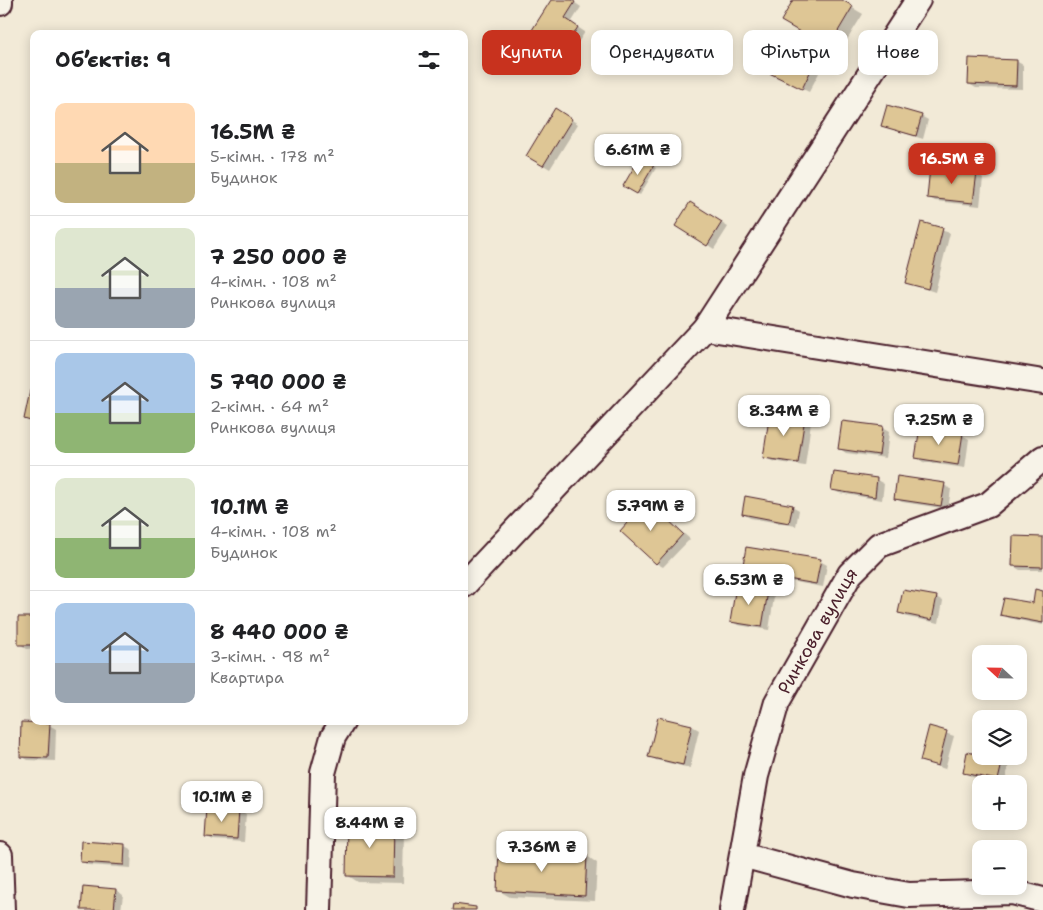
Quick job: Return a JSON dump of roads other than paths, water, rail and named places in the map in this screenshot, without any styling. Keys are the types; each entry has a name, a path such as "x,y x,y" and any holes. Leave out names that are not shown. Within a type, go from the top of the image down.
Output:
{"street":[{"path":"468,581 706,328 918,0"},
{"path":"706,328 1043,382"},
{"name":"Ринкова вулиця","path":"732,910 756,776 777,702 850,574 879,545 988,505 1043,458"},
{"path":"319,910 323,774 333,737 340,725"},
{"path":"0,855 2,910"},
{"path":"742,855 853,885 909,895 1012,892 1043,900"}]}
